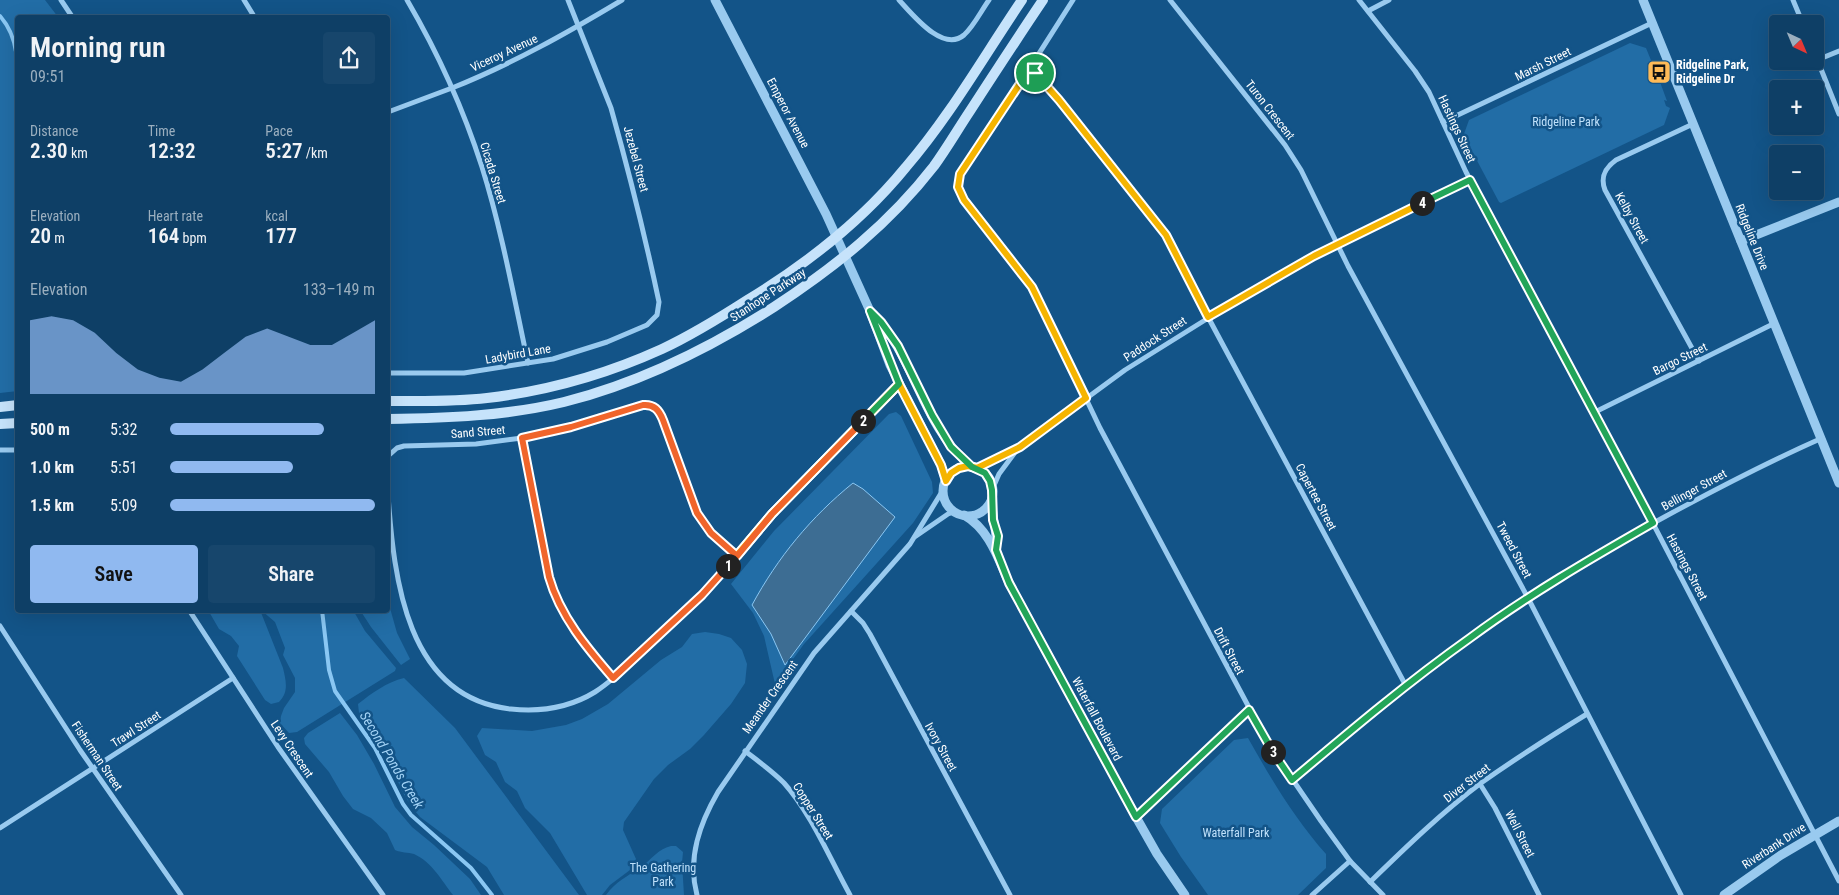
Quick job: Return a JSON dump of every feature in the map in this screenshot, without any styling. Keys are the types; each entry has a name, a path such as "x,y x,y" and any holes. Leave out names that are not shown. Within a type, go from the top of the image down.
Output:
{"main road":[{"name":"Stanhope Parkway","path":"390,401 488,398 558,385 610,370 663,348 719,318 787,275 860,218 907,166 946,114 1022,0"},
{"name":"Stanhope Parkway","path":"390,419 446,418 508,412 566,401 620,384 666,367 724,338 816,280 846,256 900,204 934,166 1043,0"},
{"path":"0,406 15,405"},
{"path":"0,424 15,422"}],"street":[{"path":"61,0 71,15"},
{"path":"244,0 252,15"},
{"name":"Cicada Street","path":"408,0 432,43 452,88 481,166 491,197 528,363"},
{"name":"Jezebel Street","path":"568,0 611,108 639,210 659,302 657,315 647,325"},
{"name":"Viceroy Avenue","path":"390,111 452,88 526,54 622,0"},
{"name":"Emperor Avenue","path":"716,0 837,237"},
{"path":"899,0 936,36 953,41 968,30 989,0"},
{"path":"1073,0 960,174 958,187 964,200 1032,287 1086,398"},
{"name":"Turon Crescent","path":"1170,0 1294,158 1336,244"},
{"name":"Hastings Street","path":"1359,0 1422,82 1470,180 1595,412 1839,881"},
{"path":"1368,11 1389,0"},
{"name":"Ridgeline Drive","path":"1643,0 1839,483"},
{"path":"1793,0 1799,15"},
{"name":"Marsh Street","path":"1443,122 1652,23"},
{"path":"1824,55 1839,51"},
{"name":"Capertee Street","path":"1029,70 1042,79 1166,235 1406,686"},
{"path":"1821,70 1839,114"},
{"name":"Kelby Street","path":"1693,124 1616,160 1607,168 1603,182 1605,190 1699,361"},
{"name":"Paddock Street","path":"975,468 1020,447 1125,370 1208,317 1336,244 1470,180"},
{"path":"1741,241 1839,202"},
{"path":"837,237 870,311 899,384 941,465 946,481"},
{"name":"Tweed Street","path":"1336,244 1528,598 1681,895"},
{"path":"870,311 881,322 898,346 942,434 956,454 988,476 992,492 989,503 982,511 974,515 954,512 947,505 943,490 946,481 954,470 963,467 975,468"},
{"name":"Bargo Street","path":"1595,412 1773,324"},
{"name":"Ladybird Lane","path":"390,374 464,373 528,363 579,351 607,342 647,325"},
{"path":"390,514 396,573 408,621 426,656 440,674 471,697 483,702 507,709 545,710 571,703 594,692 613,678 702,595 772,514 899,384"},
{"name":"Drift Street","path":"1086,398 1269,745 1350,861 1383,895"},
{"name":"Sand Street","path":"390,453 396,448 404,446 476,444 522,438 571,427 643,405 653,406 658,409 663,420 697,513 711,533 737,556"},
{"path":"522,438 549,577 554,592 571,625 613,678"},
{"name":"Bellinger Street","path":"1292,780 1406,686 1470,637 1528,598 1653,523 1747,472 1820,439"},
{"name":"Paddock Street","path":"992,492 999,474 1020,447"},
{"path":"0,450 15,450"},
{"name":"Meander Crescent","path":"916,537 923,521 943,490"},
{"name":"Waterfall Boulevard","path":"992,492 992,511 998,536 996,550"},
{"name":"Meander Crescent","path":"697,895 694,858 698,833 705,815 718,792 745,751 814,653 851,610 916,537 948,514 954,512"},
{"name":"Waterfall Boulevard","path":"964,515 978,526 996,550 1009,583 1136,817 1182,893"},
{"name":"Ivory Street","path":"851,610 868,631 1010,895"},
{"name":"Levy Crescent","path":"191,613 320,808 383,895"},
{"name":"Fisherman Street","path":"0,626 93,768 181,895"},
{"name":"Trawl Street","path":"0,828 233,678"},
{"path":"1136,817 1249,710"},
{"name":"Diver Street","path":"1370,882 1405,848 1480,784 1587,714"},
{"name":"Copper Street","path":"745,751 777,776 796,798 850,895"},
{"name":"Well Street","path":"1480,784 1495,808 1539,895"},
{"name":"Riverbank Drive","path":"1724,895 1781,855 1839,821"},
{"path":"1312,895 1350,861"}],"green space":[{"path":"0,0 45,0 56,15 15,15 15,391 0,393"},
{"name":"Ridgeline Park","path":"1630,43 1646,48 1657,75 1654,77 1657,84 1660,82 1667,101 1664,100 1666,106 1670,108 1664,125 1501,203 1499,202 1465,138 1464,134 1469,120"},
{"path":"896,412 901,416 932,482 933,493 913,523 804,644 775,684 764,636 753,613 731,584 774,531 889,414"},
{"path":"390,608 397,633 410,659 401,665 362,613 390,613"},
{"path":"210,613 261,613 283,668 286,682 284,694 279,702 271,704 265,700 237,656 239,646 231,636 219,629"},
{"path":"264,613 355,613 365,631 396,668 395,671 297,732 289,733 280,723 284,708 295,692 295,678 283,655 285,648 275,622"},
{"path":"705,632 731,638 742,650 747,664 745,683 731,704 704,735 654,779 624,822 623,830 636,859 634,867 610,885 602,895 587,895 550,833 525,808 517,791 505,782 496,762 485,755 477,736 482,728 532,731 566,725 582,719 608,704 661,660 682,647 692,634"},
{"path":"404,678 455,728 579,895 504,895 487,867 420,817 411,806 402,791 381,741 359,713 358,704 386,685"},
{"path":"340,713 357,735 374,764 395,807 412,827 470,879 481,895 453,895 426,862 414,854 395,850 387,833 371,818 353,809 329,772 305,744 304,738 308,733"},
{"name":"Waterfall Park","path":"1248,738 1284,798 1326,854 1326,868 1298,895 1208,895 1160,823 1162,809 1234,740"},
{"name":"The Gathering Park","path":"671,846 676,846 683,852 684,895 606,895 618,883 658,852"}],"shaded area":[{"path":"853,483 863,489 895,517 785,665 771,634 752,605 773,570 796,539 823,510"}],"waterway":[{"name":"Second Ponds Creek","path":"0,16 9,29 15,48"},
{"name":"Second Ponds Creek","path":"322,613 329,670 335,691 375,748 403,804 411,815 471,868 492,895"}],"place":[{"name":"Ridgeline Park, Ridgeline Dr","path":"1659,72"}],"route":[{"path":"1035,73 1029,70 960,174 958,187 964,200 1032,287 1086,398 1020,447 977,468 972,467 968,466 954,470 946,481 941,465 899,384 881,402 772,514 754,534 718,578 702,595 613,678 571,625 560,607 552,587 522,438 571,427 643,405 653,406 658,409 663,420 697,513 711,533 717,539 737,556 772,514 899,384 870,311 881,322 898,346 932,415 951,447 972,467 981,470 988,476 992,485 993,520 998,536 996,550 1002,567 1136,817 1249,710 1292,780 1406,686 1470,637 1528,598 1653,523 1470,180 1336,244 1208,317 1166,235 1059,100 1035,73"}]}
